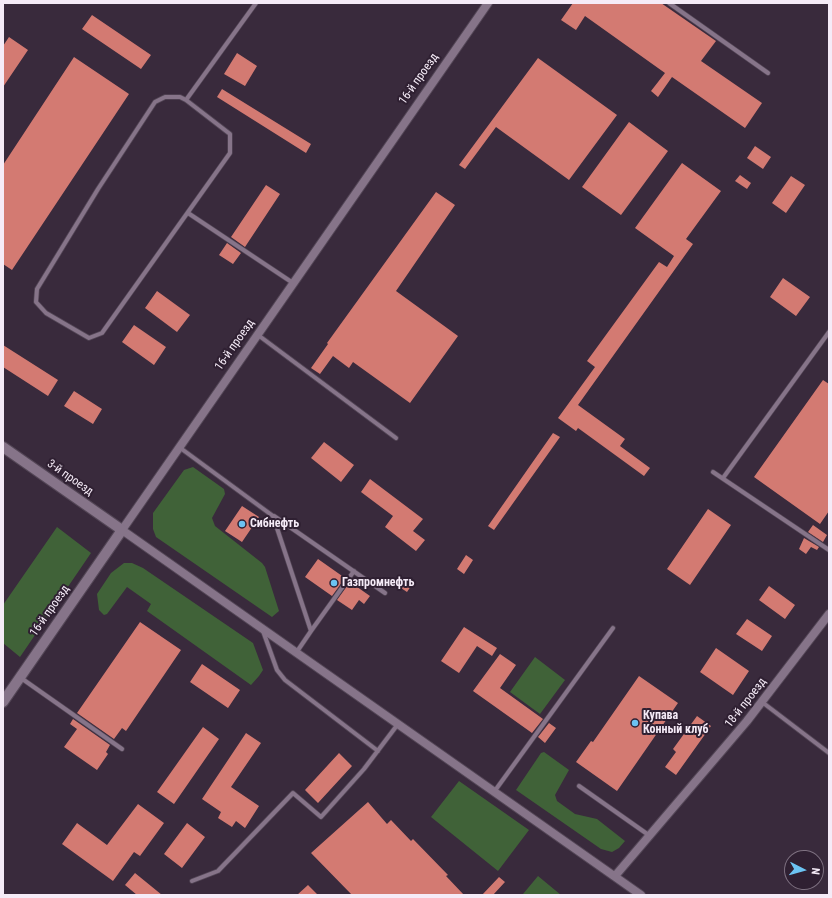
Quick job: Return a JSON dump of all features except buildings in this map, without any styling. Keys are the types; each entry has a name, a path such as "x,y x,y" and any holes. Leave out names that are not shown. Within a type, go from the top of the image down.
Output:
{"street":[{"name":"16-й проезд","path":"3,702 178,447 258,335 488,3"},
{"name":"3-й проезд","path":"3,447 122,530"},
{"path":"122,530 641,895"},
{"name":"18-й проезд","path":"615,876 762,702 829,614"}],"lane":[{"path":"186,100 256,3"},
{"path":"669,3 768,73"},
{"path":"165,97 180,97 186,100 230,134 230,153 102,333 89,338 46,313 36,302 37,289 98,189 155,102 165,97"},
{"path":"188,213 293,283"},
{"path":"723,478 829,332"},
{"path":"258,335 396,438"},
{"path":"178,447 273,516 385,593"},
{"path":"713,472 829,550"},
{"path":"273,516 311,632"},
{"path":"296,652 354,571"},
{"path":"261,627 277,670 286,680 378,751"},
{"path":"494,792 613,628"},
{"path":"20,678 122,749"},
{"path":"762,702 829,753"},
{"path":"192,881 218,871 293,793 321,817 378,751 398,724"},
{"path":"579,786 650,836"}],"green space":[{"path":"193,467 224,489 225,494 212,518 215,526 265,567 279,611 272,617 156,537 153,529 153,513 184,470"},
{"path":"57,527 91,553 20,657 3,643 3,605"},
{"path":"124,563 132,563 143,568 253,643 263,670 251,685 147,611 151,604 127,587 107,614 104,615 99,610 97,594 111,573"},
{"path":"535,657 565,680 540,714 510,692"},
{"path":"544,752 569,770 555,795 557,801 575,814 597,819 625,841 619,848 612,852 601,849 516,790 541,753"},
{"path":"459,781 529,830 498,871 431,817"},
{"path":"538,876 561,895 523,894"}],"place":[{"name":"Сибнефть","path":"242,524"},
{"name":"Газпромнефть","path":"334,583"},
{"name":"Купава Конный клуб","path":"635,723"}]}
